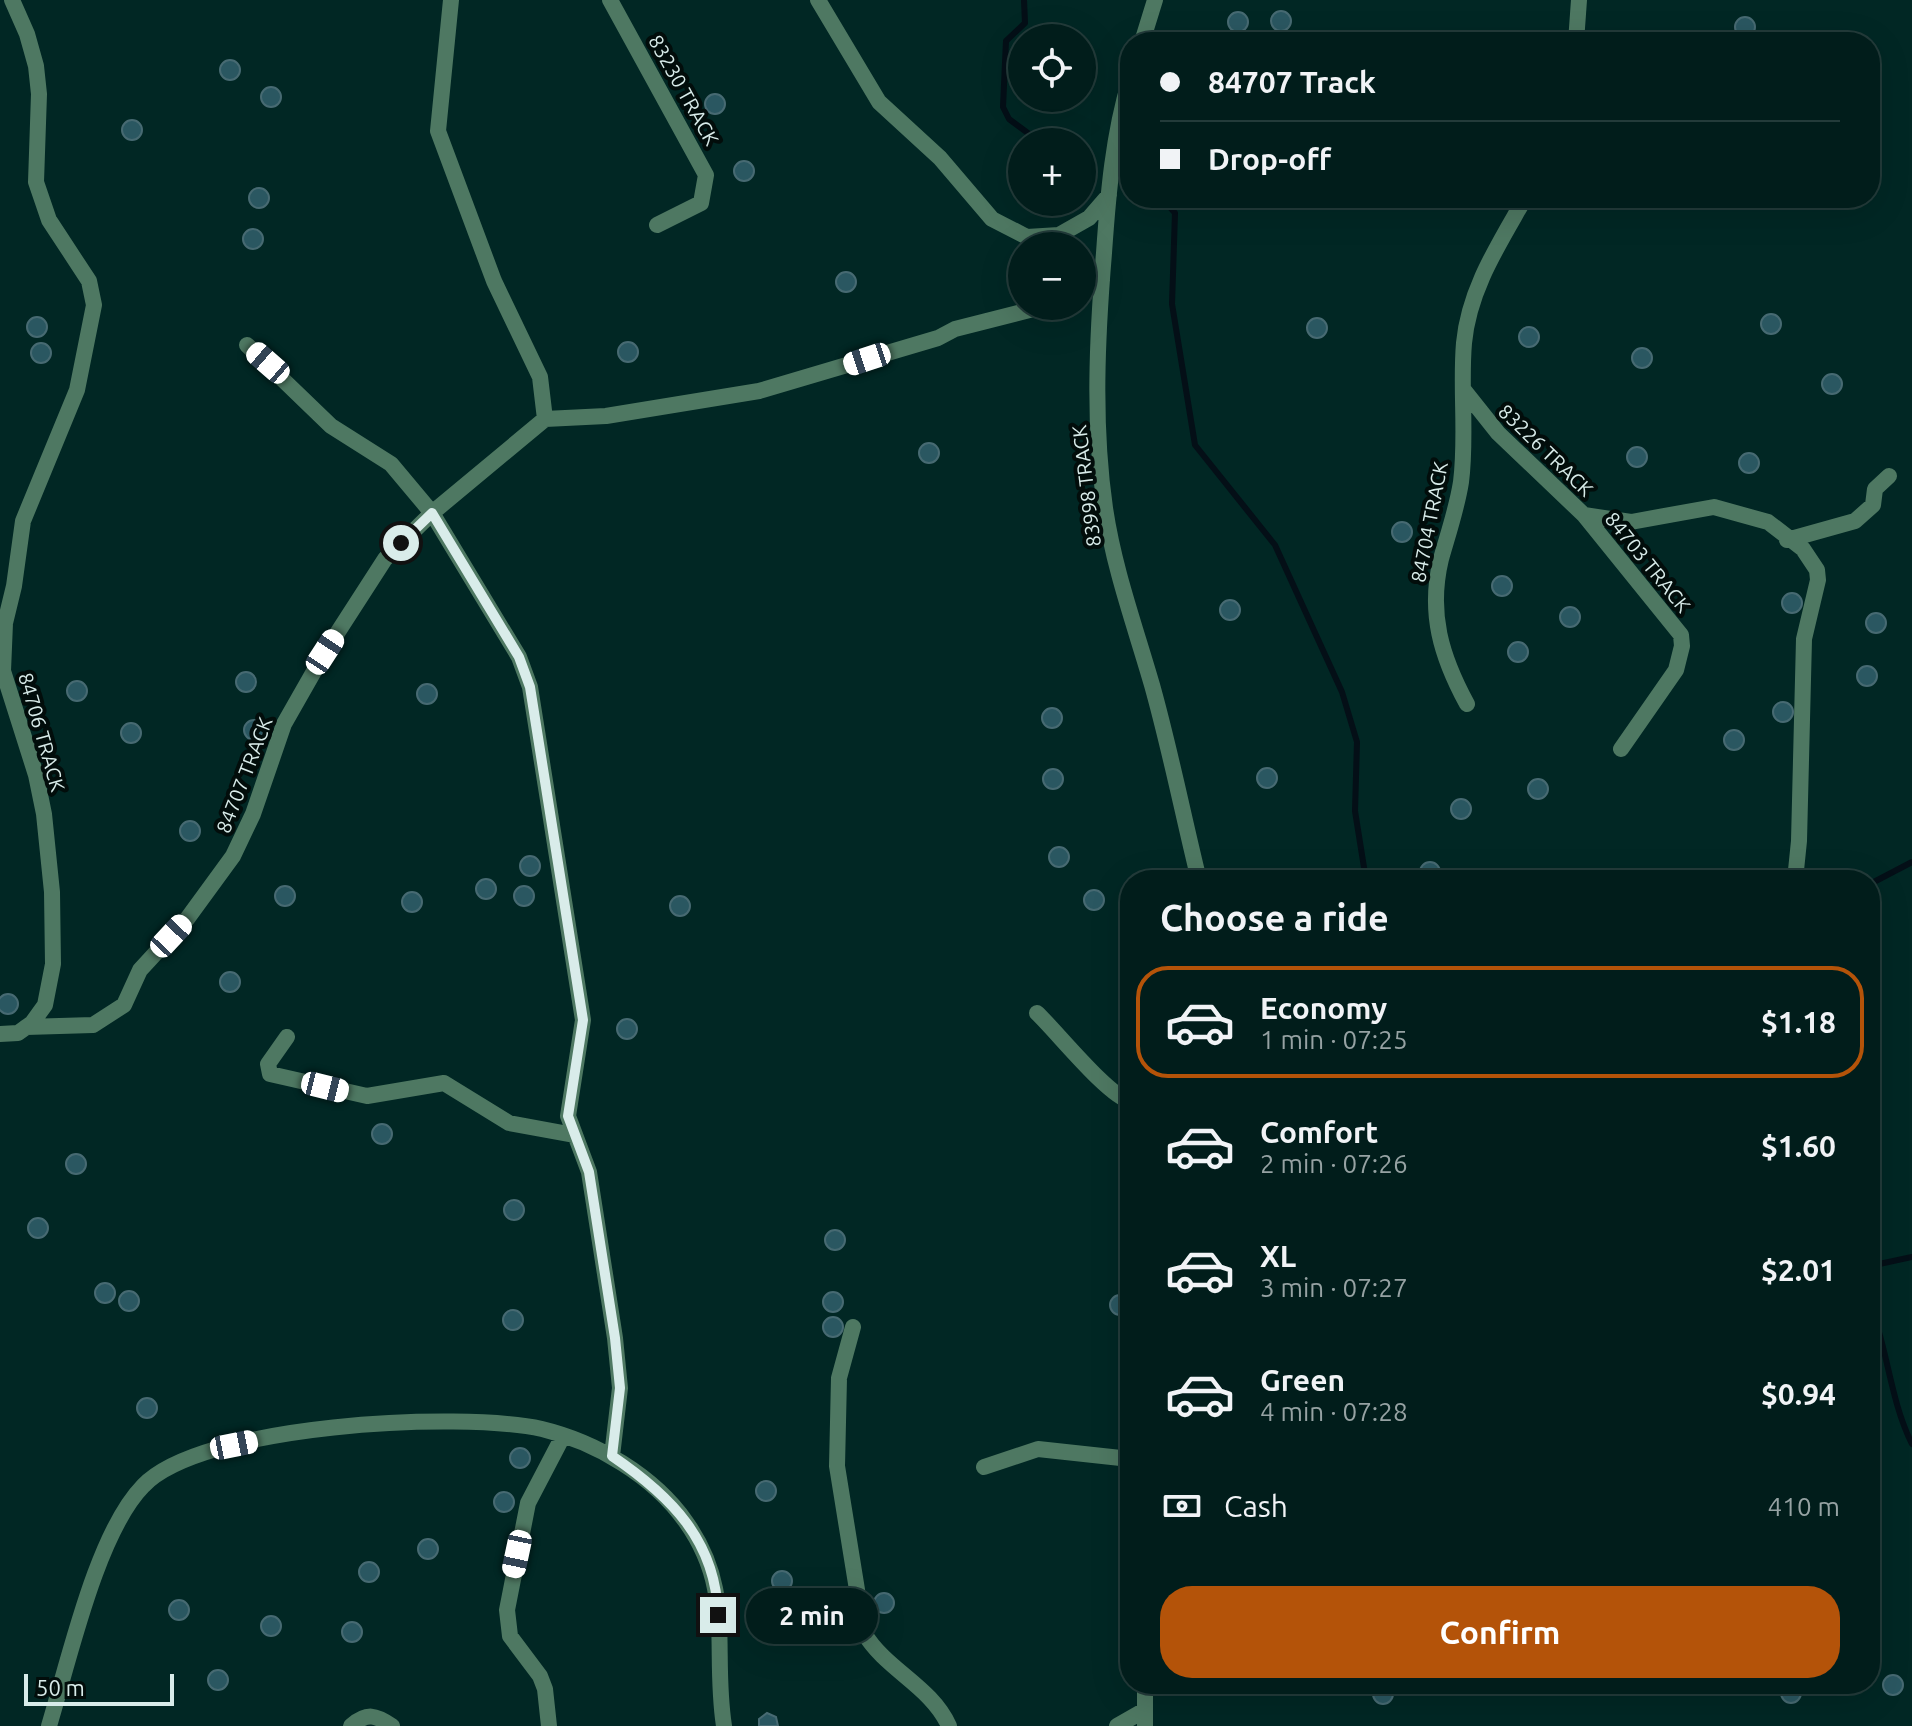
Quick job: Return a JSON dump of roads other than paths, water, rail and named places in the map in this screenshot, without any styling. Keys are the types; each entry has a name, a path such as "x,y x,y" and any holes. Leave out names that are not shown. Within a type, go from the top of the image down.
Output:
{"street":[{"name":"84706 TRACK","path":"12,0 27,34 36,66 39,94 36,182 49,220 94,293 91,326 77,390 23,521 1,652 3,671 36,775 51,877 50,987 45,1005 29,1025"},
{"path":"451,0 438,131 494,281 540,377 545,419 606,416 789,384 938,338 955,329 1008,315"},
{"name":"83230 TRACK","path":"610,0 706,175 701,203 657,225"},
{"path":"818,0 887,110 940,158 992,219 1019,234 1042,238 1076,228 1109,195"},
{"path":"1145,32 1155,0"},
{"path":"1577,32 1579,0"},
{"name":"83998 TRACK","path":"1120,113 1102,280 1097,396 1105,510 1122,588 1152,687 1197,870"},
{"path":"1463,389 1464,344 1471,306 1489,261 1519,208"},
{"path":"1096,283 1102,280"},
{"path":"247,345 331,426 391,464 432,513 519,657 530,687 583,1020 568,1116 589,1172 617,1360 619,1404 612,1456"},
{"name":"83226 TRACK","path":"1463,389 1498,433 1584,515 1631,522 1714,507 1768,522 1787,540 1803,549 1817,570 1818,595 1804,639 1796,870"},
{"name":"84704 TRACK","path":"1463,389 1461,482 1435,595 1435,626 1441,648 1467,704"},
{"name":"84707 TRACK","path":"0,1034 18,1033 29,1025 93,1025 124,1005 140,970 187,919 233,856 253,814 284,724 325,652 385,559 432,513 545,419"},
{"path":"1787,540 1855,521 1873,505 1875,489 1889,476"},
{"name":"84703 TRACK","path":"1584,515 1681,635 1682,646 1676,670 1621,749"},
{"path":"1037,1013 1077,1051 1106,1088 1120,1096"},
{"path":"287,1037 268,1064 270,1074 367,1096 444,1083 461,1090 495,1117 509,1123 574,1135"},
{"path":"853,1327 839,1378 837,1466 864,1633 873,1647 928,1695 949,1726"},
{"path":"49,1726 115,1523 136,1494 160,1471 214,1449 313,1431 382,1424 488,1422 563,1436 612,1456 657,1491 684,1519 708,1556 717,1589 719,1693 724,1726"},
{"path":"549,1726 545,1689 540,1676 510,1636 507,1610 528,1503 563,1436"},
{"path":"984,1467 1038,1449 1120,1458"},
{"path":"1117,1726 1145,1718 1145,1694"},
{"path":"351,1726 368,1715 377,1716 392,1726"}],"waterway":[{"path":"1021,128 1009,119 1003,107 1006,41 1025,23 1024,0"},
{"path":"1171,208 1175,213 1172,304 1195,445 1275,545 1342,692 1357,742 1355,811 1364,870"},
{"path":"1880,879 1912,862"},
{"path":"1880,1264 1912,1257"},
{"path":"1880,1336 1899,1410 1912,1444"}]}
